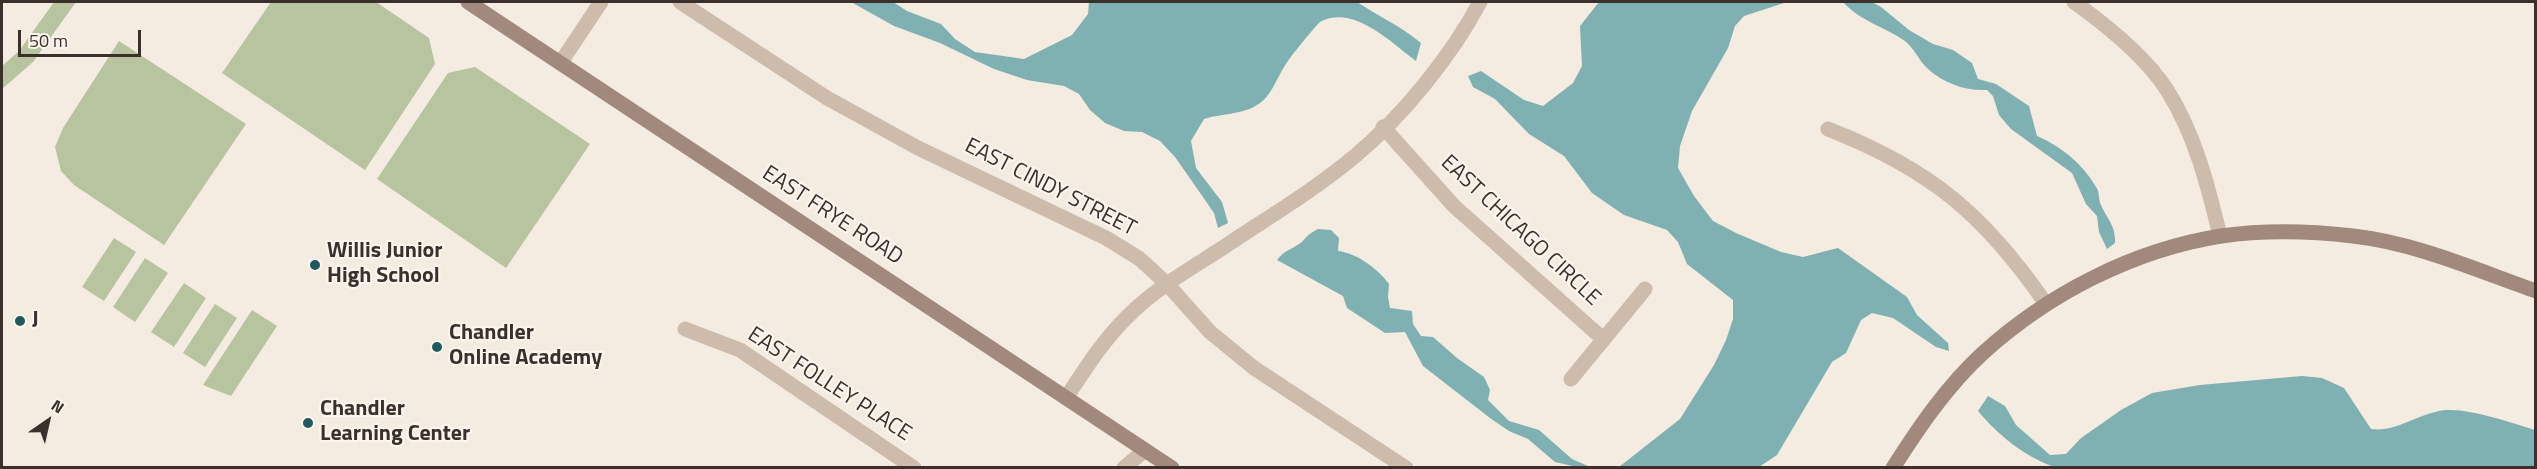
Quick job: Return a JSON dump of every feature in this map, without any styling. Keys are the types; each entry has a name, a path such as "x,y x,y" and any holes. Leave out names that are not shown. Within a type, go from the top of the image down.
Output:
{"street":[{"name":"EAST FRYE ROAD","path":"468,2 1172,468"},
{"path":"561,62 601,2"},
{"name":"EAST CINDY STREET","path":"680,2 827,98 918,148 1106,238 1140,259 1168,285 1210,332 1254,368 1406,468"},
{"path":"1066,398 1097,352 1129,314 1168,285 1307,192 1356,154 1416,95 1450,51 1480,2"},
{"path":"2074,2 2097,18 2135,52 2166,88 2186,124 2207,181 2220,236"},
{"name":"EAST CHICAGO CIRCLE","path":"1383,127 1454,206 1603,339"},
{"path":"1828,129 1871,146 1952,196 1989,230 2022,269 2046,304"},
{"path":"1893,468 1918,429 1947,391 1982,354 2046,304 2083,282 2177,246 2220,236 2260,232 2354,236 2400,245 2434,255 2535,291"},
{"name":"EAST CHICAGO CIRCLE","path":"1571,379 1645,289"},
{"name":"EAST FOLLEY PLACE","path":"685,329 740,350 914,468"},
{"path":"1124,468 1145,450"},
{"path":"1140,468 1145,450"}],"green space":[{"path":"54,2 76,2 33,62 2,89 2,66 19,51"},
{"path":"271,2 376,2 429,38 435,64 365,170 222,73"},
{"path":"119,41 246,124 164,245 74,185 61,171 55,147 63,128"},
{"path":"475,67 590,144 506,268 377,179 448,73"},
{"path":"114,238 136,252 104,301 82,287"},
{"path":"145,258 168,273 135,322 113,307"},
{"path":"184,283 206,298 174,347 151,332"},
{"path":"215,304 237,318 205,367 183,353"},
{"path":"252,310 277,326 231,396 203,385"}],"water":[{"path":"851,2 893,2 907,11 941,24 955,39 975,52 1024,59 1072,35 1088,14 1089,2 1357,2 1421,43 1416,61 1384,36 1359,22 1346,18 1333,18 1320,22 1284,66 1265,99 1254,107 1240,112 1204,119 1191,141 1196,168 1222,202 1228,223 1218,228 1214,213 1175,157 1160,141 1142,132 1124,131 1105,123 1090,110 1079,94 1064,86 1027,80 994,69 940,43 894,26"},
{"path":"1599,2 1787,2 1744,16 1735,26 1728,48 1692,111 1680,146 1678,168 1694,196 1713,221 1781,252 1803,257 1838,248 1907,297 1917,315 1948,343 1949,351 1936,347 1893,318 1872,313 1861,320 1846,353 1832,362 1777,455 1759,467 1619,467 1680,419 1714,365 1726,340 1733,319 1733,300 1687,264 1678,242 1667,230 1624,215 1592,193 1564,156 1529,134 1495,99 1473,87 1468,76 1481,71 1524,100 1543,106 1573,83 1582,66 1580,26"},
{"path":"1843,2 1872,2 1881,7 1909,30 1933,44 1953,50 1972,63 1978,79 1996,84 2029,106 2037,136 2055,145 2071,157 2084,170 2097,189 2101,205 2113,227 2115,243 2107,249 2099,232 2097,216 2086,204 2072,173 2011,129 1999,115 1993,96 1987,90 1964,88 1941,79 1925,66 1905,41 1857,14"},
{"path":"1318,229 1331,230 1339,238 1338,251 1360,258 1384,278 1389,284 1390,308 1412,311 1413,324 1421,336 1433,337 1484,377 1490,390 1488,400 1509,421 1539,430 1572,459 1590,467 1577,467 1555,462 1528,439 1509,431 1490,418 1423,366 1405,332 1385,333 1347,308 1343,296 1277,260"},
{"path":"2302,376 2322,378 2344,388 2371,429 2390,428 2438,411 2457,410 2504,420 2535,430 2535,467 2054,467 2012,444 1978,411 1988,396 2005,406 2016,425 2050,455 2066,454 2081,438 2121,410 2152,393 2200,385"}],"place":[{"name":"Willis Junior High School","path":"315,265"},
{"name":"J","path":"20,321"},
{"name":"Chandler Online Academy","path":"437,347"},
{"name":"Chandler Learning Center","path":"308,423"}]}
